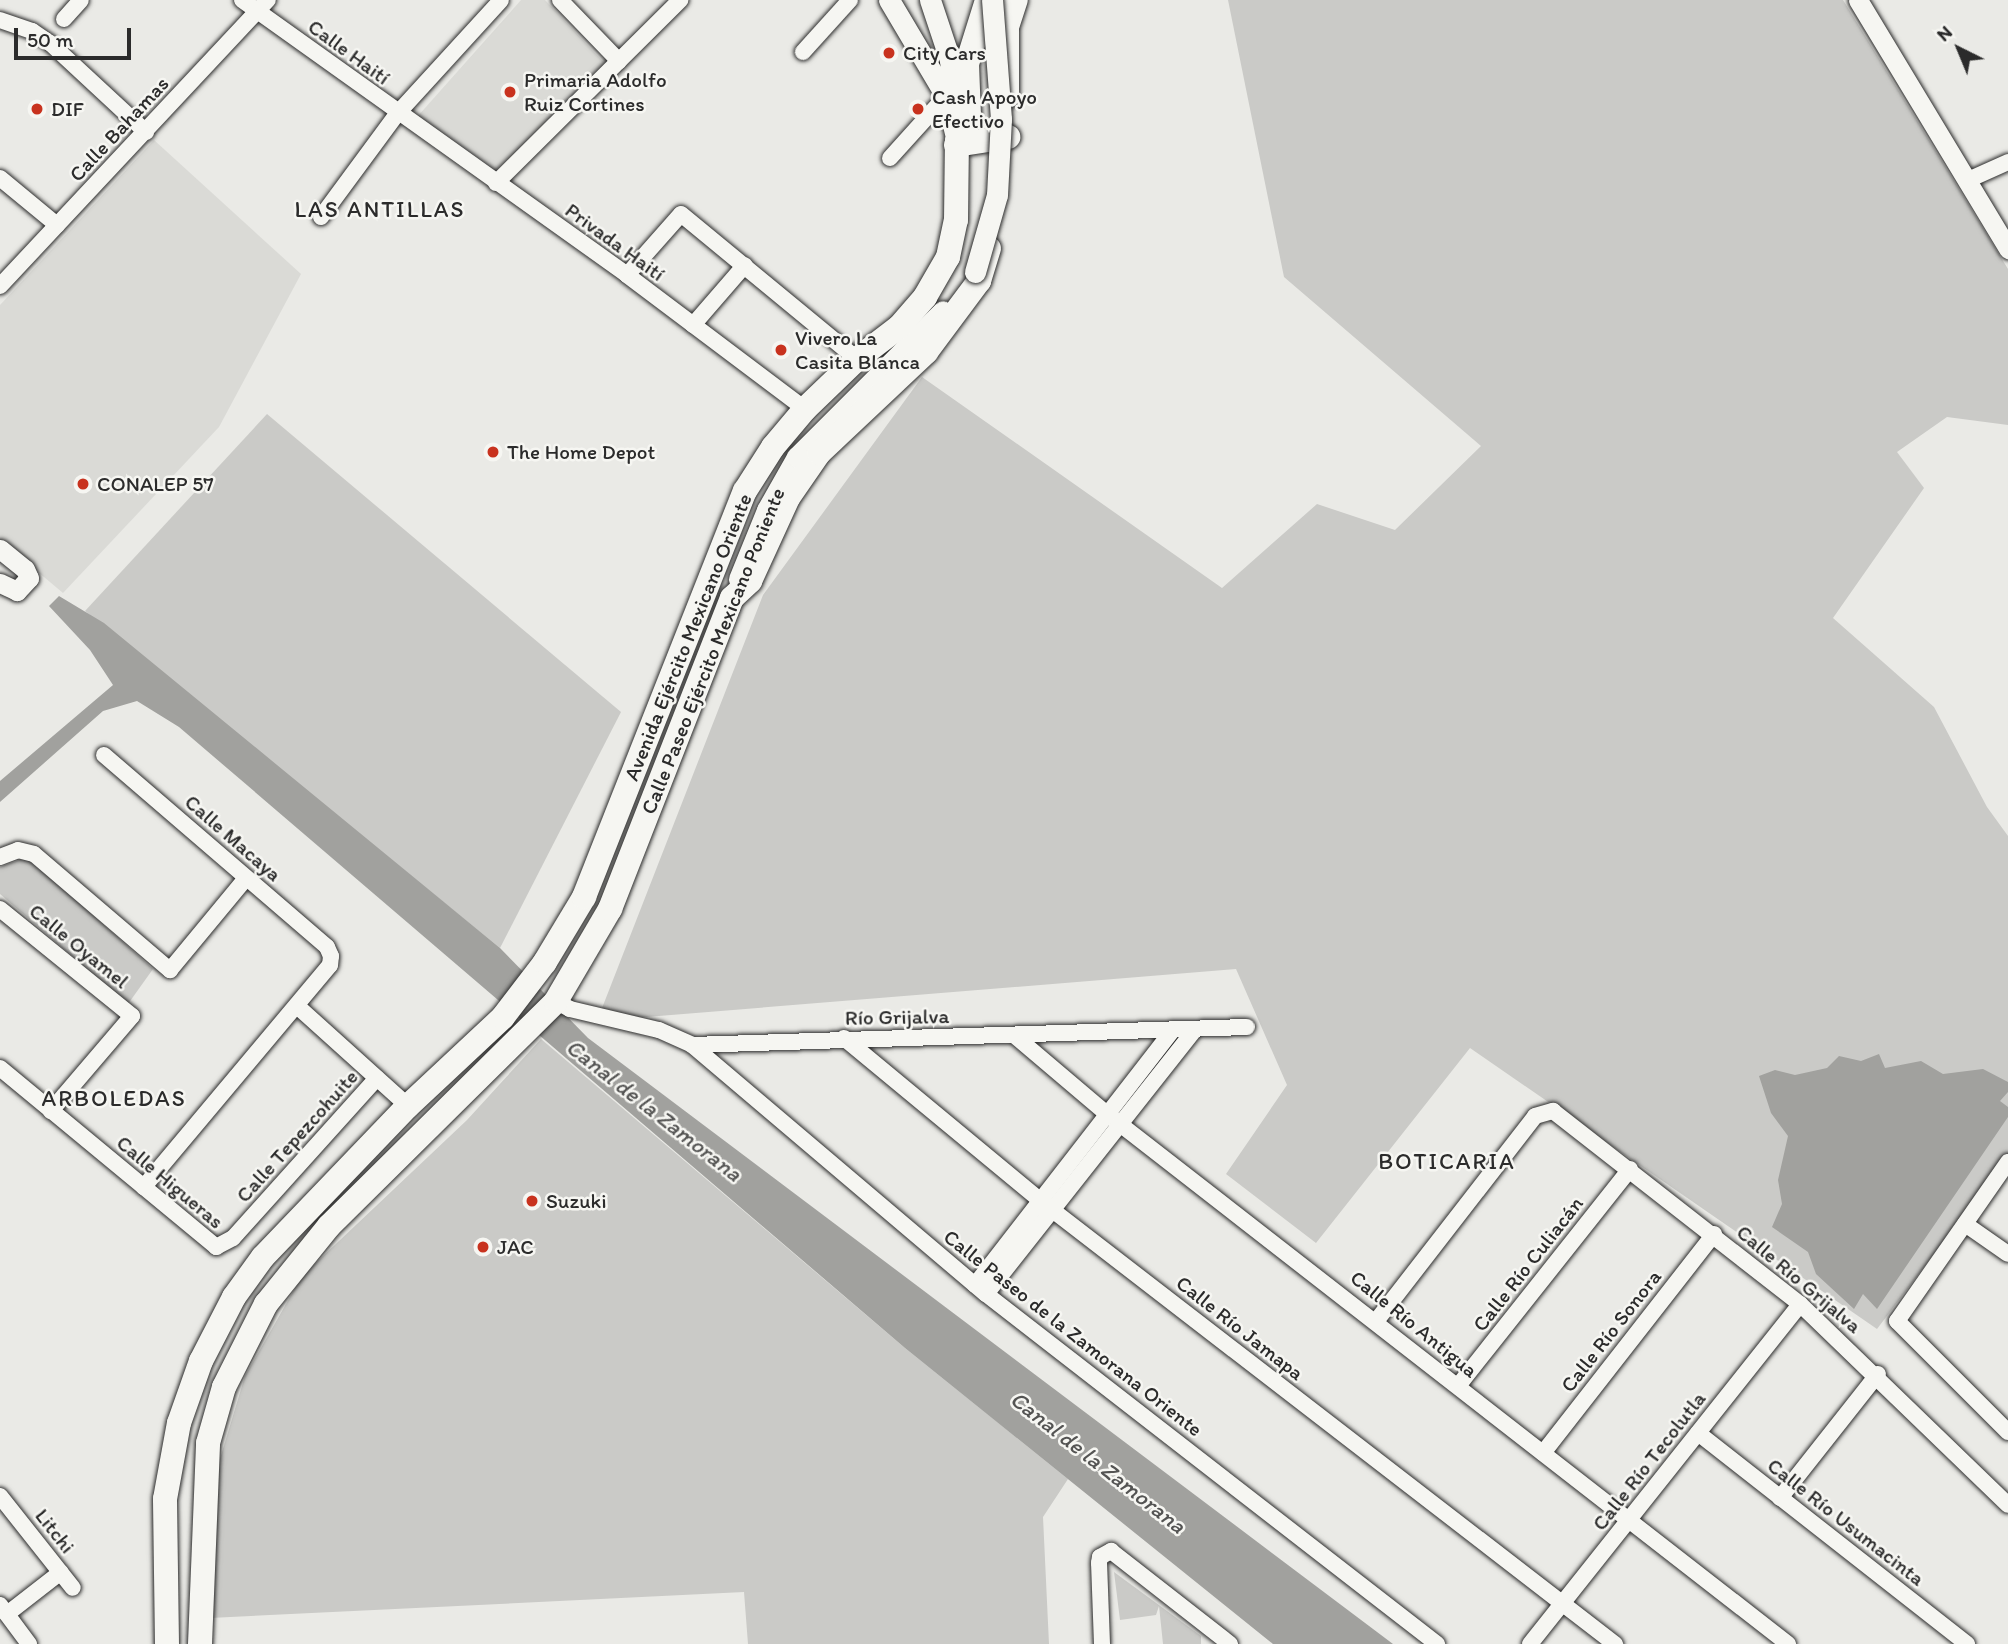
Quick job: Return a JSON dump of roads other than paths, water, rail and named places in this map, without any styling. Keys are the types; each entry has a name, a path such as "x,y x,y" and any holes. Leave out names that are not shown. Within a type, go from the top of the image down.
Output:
{"main road":[{"path":"889,0 946,96 957,143"},
{"path":"930,0 950,60 957,143"},
{"name":"Avenida Ejército Mexicano Oriente","path":"408,1106 503,1017 545,962 584,897 731,518 772,447 805,409 857,359 899,327 925,297 948,257 957,220 957,143 969,116 967,64 990,0"},
{"name":"Calle Paseo Ejército Mexicano Poniente","path":"200,1644 208,1443 224,1387 247,1340 287,1275 329,1226 555,1002 610,909 767,510 797,457 933,325 975,272 997,195 1001,119 990,0"},
{"path":"732,598 750,581 788,498 819,453 926,352 979,281 1006,179 1007,27 1016,0"},
{"path":"957,143 1008,137"},
{"path":"167,1644 165,1499 179,1423 201,1361 234,1297 263,1257 408,1106"}],"street":[{"path":"64,19 81,0"},
{"name":"Calle Haití","path":"242,0 262,6 397,114"},
{"path":"321,217 397,114 501,0"},
{"path":"560,0 619,61"},
{"path":"496,183 680,0"},
{"path":"803,52 850,0"},
{"path":"1858,0 2008,250"},
{"name":"Calle Bahamas","path":"0,286 6,268 57,225 262,6"},
{"path":"0,20 50,43 148,129"},
{"path":"890,158 946,96"},
{"name":"Privada Haití","path":"397,114 628,275 805,409"},
{"path":"1968,180 2008,162"},
{"path":"0,178 57,225"},
{"path":"628,275 681,214 857,359"},
{"path":"693,326 745,265"},
{"path":"0,549 25,569 29,578 17,592 0,583"},
{"name":"Calle Macaya","path":"104,755 327,947 331,956 330,965 297,1006"},
{"path":"0,857 18,850 34,854 170,970 246,878"},
{"name":"Calle Oyamel","path":"0,909 131,1017 51,1111"},
{"name":"Río Grijalva","path":"555,1002 570,1009 659,1030 692,1045 844,1038 1171,1032 1247,1027"},
{"path":"144,1187 297,1006 408,1106"},
{"path":"981,1289 1048,1206 1122,1124 1194,1031"},
{"path":"1048,1206 1107,1114 1171,1032"},
{"name":"Calle Río Antigua","path":"1015,1036 1107,1114 1377,1320 1788,1644"},
{"name":"Calle Río Jamapa","path":"844,1038 1048,1206 1615,1644"},
{"name":"Calle Paseo de la Zamorana Oriente","path":"692,1045 981,1289 1437,1644"},
{"name":"Calle Higueras","path":"0,1068 216,1248"},
{"name":"Calle Tepezcohuite","path":"216,1248 233,1238 377,1078"},
{"name":"Calle Río Grijalva","path":"1377,1320 1535,1116 1544,1111 1553,1111 1800,1304 1878,1374 2008,1505"},
{"path":"2008,1162 1897,1321 2008,1432"},
{"name":"Calle Río Culiacán","path":"1458,1386 1630,1169"},
{"path":"1965,1224 2008,1254"},
{"name":"Calle Río Sonora","path":"1543,1453 1713,1234"},
{"name":"Calle Río Tecolutla","path":"1530,1644 1800,1304"},
{"path":"1780,1498 1878,1374"},
{"name":"Calle Río Usumacinta","path":"1699,1433 1967,1644"},
{"name":"Litchi","path":"0,1496 61,1572 3,1609"},
{"path":"1102,1644 1099,1563 1105,1553 1118,1555 1210,1636 1230,1644"},
{"path":"61,1572 73,1588"},
{"path":"3,1609 29,1644"}],"water":[{"name":"Canal de la Zamorana","path":"59,596 104,623 500,948 588,1038 1393,1644 1273,1644 905,1348 179,727 137,701 103,711 0,802 0,781 113,685 90,650 49,606"},
{"path":"1879,1054 1885,1068 1921,1061 1943,1074 1983,1069 2008,1082 2008,1092 2000,1101 2008,1107 2008,1117 1877,1309 1863,1294 1854,1309 1816,1274 1808,1252 1772,1227 1782,1204 1778,1180 1788,1136 1771,1113 1759,1076 1775,1070 1795,1075 1827,1068 1839,1056 1861,1061"}],"place":[{"name":"City Cars","path":"889,53"},
{"name":"Primaria Adolfo Ruiz Cortines","path":"510,92"},
{"name":"DIF","path":"37,109"},
{"name":"Cash Apoyo Efectivo","path":"918,109"},
{"name":"Vivero La Casita Blanca","path":"781,350"},
{"name":"The Home Depot","path":"493,452"},
{"name":"CONALEP 57","path":"83,484"},
{"name":"Suzuki","path":"532,1201"},
{"name":"JAC","path":"483,1247"}],"district":[{"name":"LAS ANTILLAS","path":"380,209"},
{"name":"ARBOLEDAS","path":"114,1098"},
{"name":"BOTICARIA","path":"1447,1161"}]}
